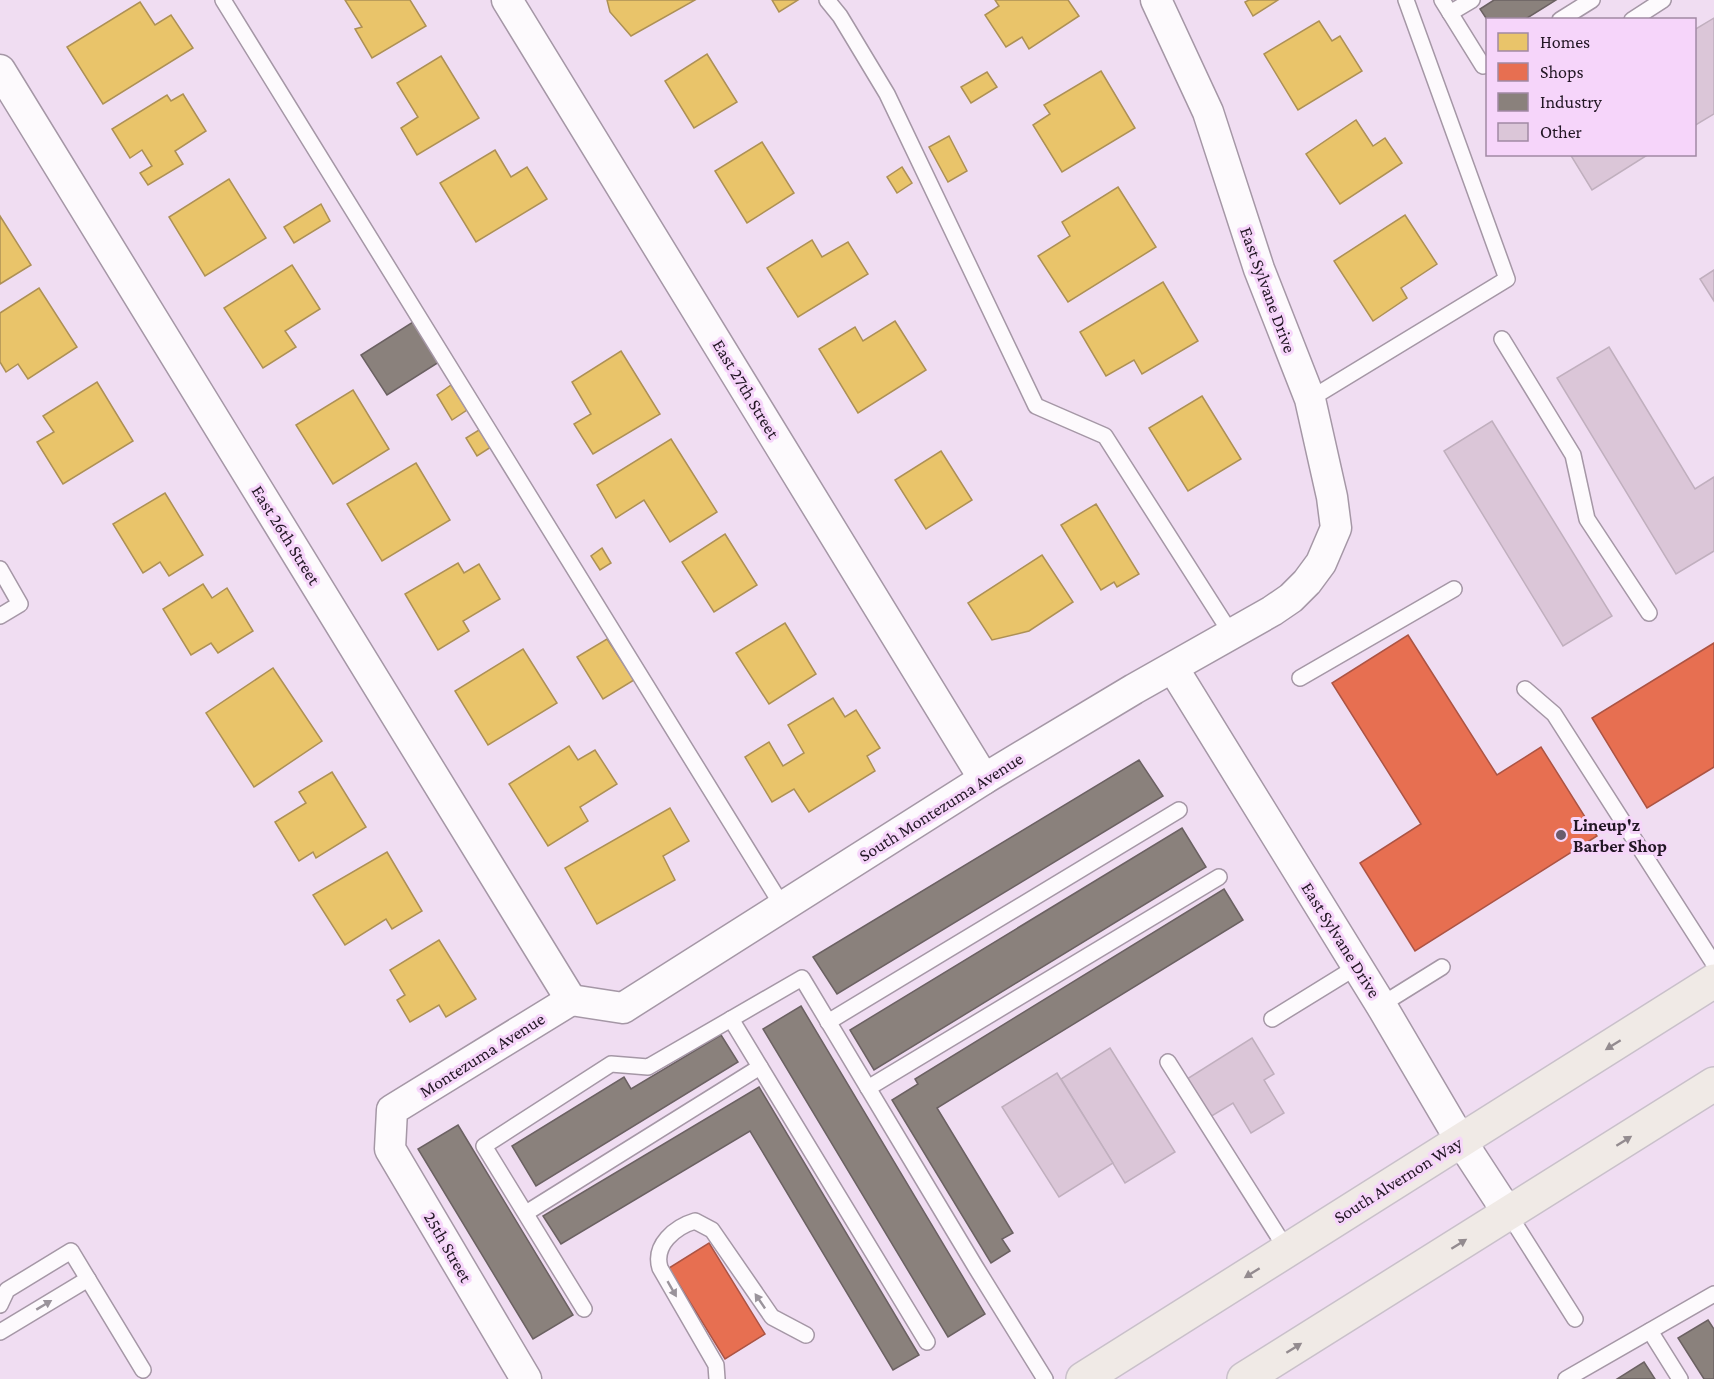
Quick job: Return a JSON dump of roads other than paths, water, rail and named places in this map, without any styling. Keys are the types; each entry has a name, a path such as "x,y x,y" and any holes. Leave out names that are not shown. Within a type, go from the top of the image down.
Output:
{"main road":[{"name":"South Alvernon Way","path":"1083,1379 1714,981"},
{"path":"1244,1379 1714,1084"}],"street":[{"name":"East 27th Street","path":"507,0 984,779"},
{"name":"East Sylvane Drive","path":"1156,0 1208,112 1259,269 1310,399 1332,497 1336,528 1321,563 1305,583"},
{"name":"East 26th Street","path":"0,70 571,1000"},
{"name":"South Montezuma Avenue","path":"571,1000 623,1008 984,779 1272,611 1291,598 1305,583"},
{"name":"East Sylvane Drive","path":"1173,668 1358,966 1461,1141 1508,1214"},
{"name":"Montezuma Avenue","path":"392,1110 571,1000"},
{"name":"25th Street","path":"392,1110 390,1149 526,1379"}],"lane":[{"path":"223,0 783,907"},
{"path":"827,0 840,16 887,94 1036,406 1105,436 1232,635"},
{"path":"1310,399 1507,279 1406,0"},
{"path":"1472,0 1446,7 1483,66 1486,64"},
{"path":"1563,18 1592,0"},
{"path":"1635,18 1664,0"},
{"path":"1502,339 1573,455 1587,519 1648,613"},
{"path":"0,569 20,604 0,616"},
{"path":"1300,678 1454,589"},
{"path":"1525,689 1554,714 1714,964"},
{"path":"828,1022 1179,810"},
{"path":"868,1088 1219,877"},
{"path":"1272,1019 1358,966"},
{"path":"1381,1005 1442,968"},
{"path":"584,1309 484,1146 611,1064 648,1067 802,978 1045,1379"},
{"path":"731,1019 927,1342"},
{"path":"1168,1062 1287,1250"},
{"path":"526,1214 760,1067"},
{"path":"1508,1214 1575,1319"},
{"path":"717,1379 716,1365 657,1260 667,1237 682,1225 695,1221 712,1230 772,1317 806,1335"},
{"path":"0,1305 7,1290 71,1251 143,1370"},
{"path":"0,1332 88,1279"},
{"path":"1572,1377 1714,1294"},
{"path":"1650,1331 1680,1379"}],"place":[{"name":"Lineup'z Barber Shop","path":"1561,835"}]}
